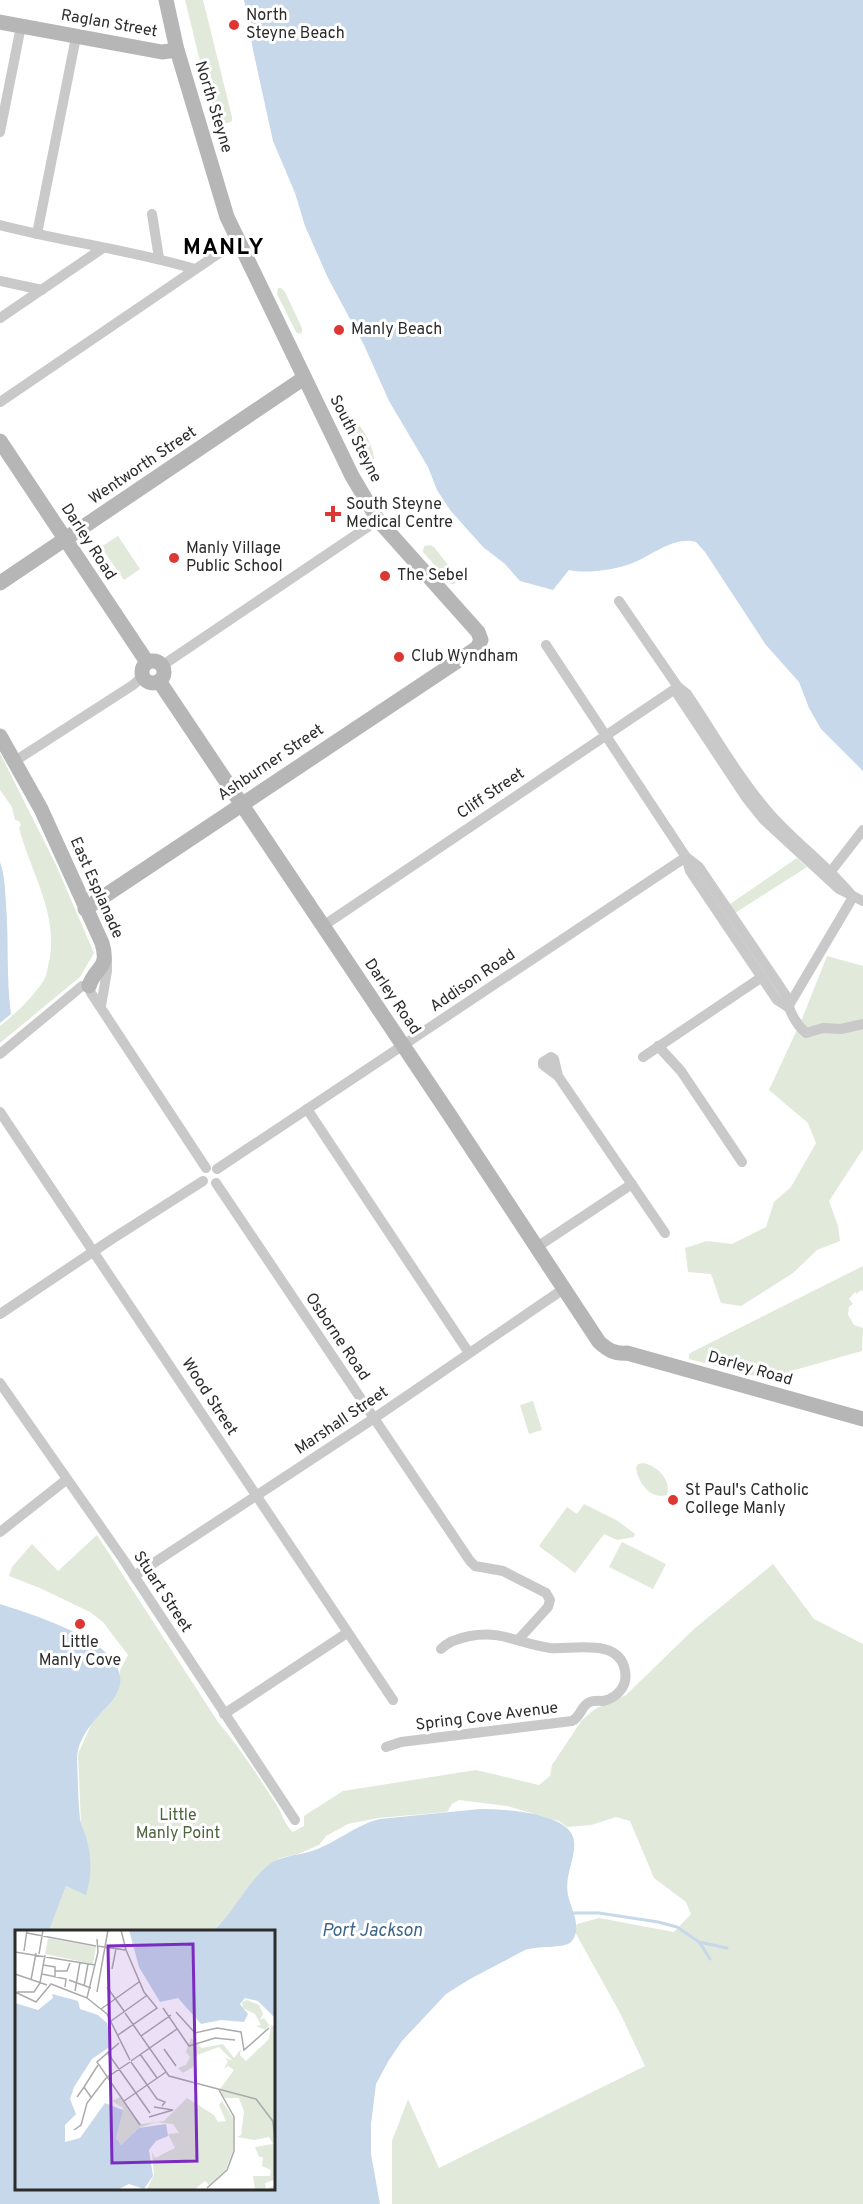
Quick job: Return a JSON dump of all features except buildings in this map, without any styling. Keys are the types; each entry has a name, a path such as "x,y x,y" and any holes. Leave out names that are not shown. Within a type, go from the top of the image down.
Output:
{"street":[{"name":"North Steyne","path":"166,0 177,50 229,223"},
{"name":"Raglan Street","path":"0,22 162,52 177,50"},
{"path":"0,132 21,26"},
{"path":"37,234 76,37"},
{"path":"152,214 158,253"},
{"name":"South Steyne","path":"229,223 352,476 378,520 478,632 481,640 477,648"},
{"path":"0,225 103,248 158,253 195,270"},
{"path":"0,402 237,241"},
{"path":"0,318 103,248"},
{"path":"0,281 42,290"},
{"name":"Wentworth Street","path":"0,583 304,378"},
{"name":"Darley Road","path":"0,441 145,669"},
{"path":"163,665 378,520"},
{"path":"619,601 678,687 687,694 761,803 828,874 858,899 788,1007"},
{"path":"546,645 686,858 690,871 777,1000 788,1007 806,1033 823,1028 841,1029 863,1024"},
{"name":"Ashburner Street","path":"85,909 477,648"},
{"path":"15,761 133,685 145,669 156,661 163,665 165,673 159,681 150,682 145,669"},
{"name":"Darley Road","path":"159,681 595,1333 627,1353 863,1419"},
{"name":"Cliff Street","path":"323,926 678,687"},
{"name":"East Esplanade","path":"0,736 41,809 105,953 101,968 90,981 89,986"},
{"path":"828,874 863,830"},
{"path":"686,858 699,867 787,997 788,1007"},
{"name":"Addison Road","path":"211,1168 307,1109 686,858"},
{"path":"101,1006 107,971 105,953"},
{"path":"643,1057 762,977"},
{"path":"0,1054 82,986 89,986 91,993 211,1168 219,1176 216,1183 207,1184 203,1181"},
{"path":"658,1046 681,1071 742,1162"},
{"path":"558,1077 665,1233"},
{"path":"307,1109 469,1353"},
{"name":"Wood Street","path":"0,1112 393,1700"},
{"path":"203,1181 202,1173 211,1168"},
{"path":"0,1314 203,1181"},
{"name":"Osborne Road","path":"216,1183 373,1419 475,1566 503,1571 546,1593 550,1600 548,1607 519,1640"},
{"path":"537,1247 632,1184"},
{"name":"Marshall Street","path":"134,1576 373,1419 565,1288"},
{"name":"Stuart Street","path":"0,1383 134,1576 295,1820"},
{"path":"0,1532 66,1480"},
{"path":"224,1714 347,1633"},
{"name":"Spring Cove Avenue","path":"386,1747 401,1742 572,1721 581,1714 587,1703 607,1700 615,1696 622,1689 626,1672 623,1663 607,1650 578,1646 550,1648 486,1633 447,1643 441,1649"}],"green space":[{"path":"185,0 203,0 232,117 232,121 228,123 217,121 211,106"},
{"path":"278,288 285,292 302,328 300,334 296,332 277,294"},
{"path":"353,420 367,438 374,459 365,461 353,442 348,431 348,421"},
{"path":"118,536 140,569 124,580 101,547"},
{"path":"430,545 455,574 455,584 451,584 423,552 424,546"},
{"path":"0,753 56,865 94,953 80,977 0,1043 0,1026 28,1000 44,979 51,948 51,931 43,896 19,828 21,825 15,820 12,807 0,790"},
{"path":"797,858 807,867 735,913 730,904"},
{"path":"827,956 863,966 863,1149 829,1201 838,1226 840,1241 817,1250 793,1273 741,1306 721,1303 711,1274 688,1272 685,1248 707,1241 732,1244 766,1227 774,1202 791,1187 816,1143 808,1123 769,1090 802,1019"},
{"path":"863,1266 863,1292 861,1290 857,1294 855,1292 849,1299 853,1304 849,1307 848,1315 854,1325 863,1328 862,1351 791,1371 778,1382 689,1359 689,1354 692,1352"},
{"path":"533,1401 542,1430 529,1434 520,1405"},
{"path":"643,1463 658,1470 665,1479 667,1495 655,1495 642,1484 636,1468 638,1464"},
{"path":"584,1504 618,1521 635,1534 634,1537 617,1540 604,1534 575,1573 539,1546 567,1507 577,1514"},
{"name":"Little Manly Point","path":"97,1535 218,1722 249,1762 293,1832 304,1826 304,1816 343,1791 476,1770 539,1785 550,1776 552,1765 582,1720 595,1709 626,1695 694,1629 773,1564 814,1619 863,1644 863,2204 392,2204 392,2141 408,2099 439,2168 645,2066 620,2013 575,1932 577,1924 599,1918 674,1932 691,1914 686,1902 654,1878 630,1821 616,1817 591,1825 567,1827 559,1821 507,1806 459,1800 452,1804 447,1812 378,1818 348,1824 326,1836 319,1845 298,1854 280,1858 265,1868 229,1915 213,1930 49,1930 66,1886 86,1894 89,1858 81,1823 78,1754 92,1723 109,1704 119,1683 120,1670 128,1655 103,1622 90,1612 9,1576 12,1567 32,1544 58,1571"},
{"path":"622,1542 666,1564 653,1589 609,1567"}],"water":[{"path":"244,0 863,0 863,771 821,729 809,708 799,682 766,645 705,552 696,542 671,544 638,561 616,568 600,571 569,570 553,590 520,581 505,564 483,547 450,510 437,490 428,467 389,401 305,226 295,193 273,141"},
{"path":"0,862 5,888 11,1014 0,1023"},
{"name":"Port Jackson","path":"0,1604 37,1616 84,1637 104,1651 117,1666 120,1683 111,1702 84,1735 78,1751 80,1819 89,1851 90,1864 86,1895 66,1886 49,1930 15,1930 15,2189 274,2189 274,1930 214,1930 252,1882 266,1867 276,1861 318,1849 361,1826 380,1819 480,1809 504,1810 549,1818 570,1831 574,1848 567,1888 576,1926 574,1938 567,1945 525,1950 446,1994 402,2041 376,2084 371,2124 371,2154 380,2204 0,2204"}],"waterway":[{"path":"573,1913 599,1913 658,1922 677,1927 699,1942 727,1948"},
{"path":"700,1943 710,1959"}],"place":[{"name":"North Steyne Beach","path":"234,25"},
{"name":"Manly Beach","path":"339,330"},
{"name":"South Steyne Medical Centre","path":"333,514"},
{"name":"Manly Village Public School","path":"174,558"},
{"name":"The Sebel","path":"385,576"},
{"name":"Club Wyndham","path":"399,657"},
{"name":"St Paul's Catholic College Manly","path":"673,1500"},
{"name":"Little Manly Cove","path":"80,1624"}],"district":[{"name":"MANLY","path":"224,248"}]}
